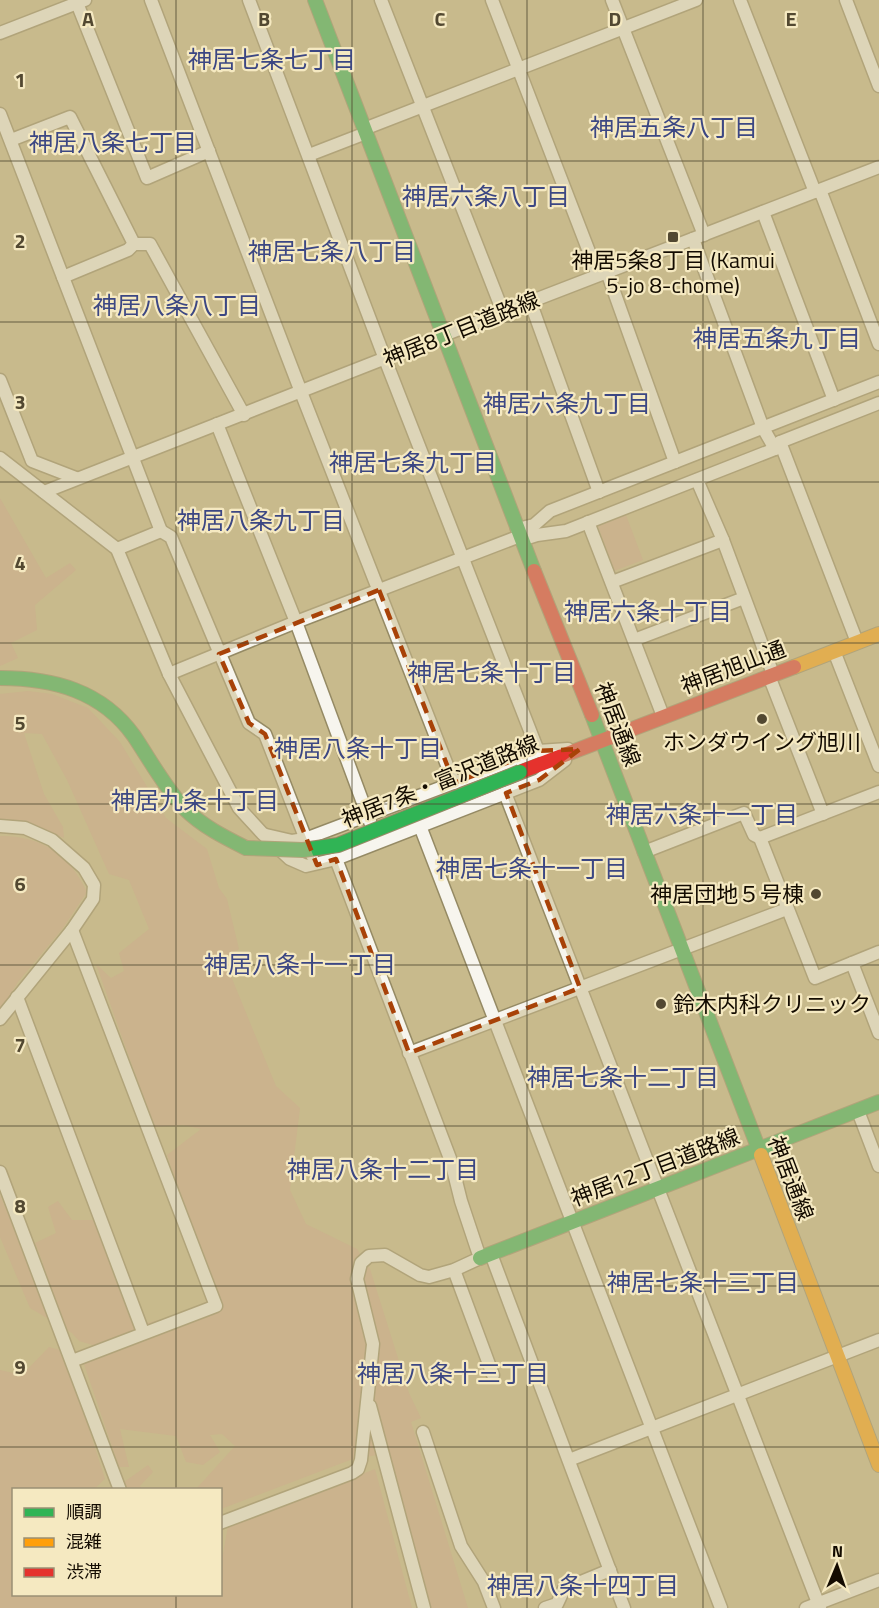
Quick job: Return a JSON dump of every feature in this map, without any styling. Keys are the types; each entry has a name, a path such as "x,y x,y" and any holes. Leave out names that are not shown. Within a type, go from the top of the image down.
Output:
{"street":[{"path":"151,0 454,783"},
{"path":"249,0 385,359 538,751"},
{"name":"神居通線","path":"315,0 520,535 602,740 879,1465"},
{"path":"381,0 502,312"},
{"path":"492,0 603,274 675,462"},
{"path":"612,0 698,237 763,428 777,446 857,642"},
{"path":"309,155 422,106 696,0"},
{"path":"740,0 879,344"},
{"path":"846,0 879,86"},
{"path":"0,33 55,5 81,2 147,178 209,151"},
{"path":"0,114 161,531 171,537 249,723 265,734 305,840 317,865"},
{"path":"11,140 70,117 134,244"},
{"name":"神居8丁目道路線","path":"44,492 879,167"},
{"path":"763,212 834,400"},
{"path":"63,277 128,250 134,244 150,244 244,415"},
{"path":"530,301 599,492"},
{"path":"0,381 32,461 76,478"},
{"path":"169,674 520,535 550,511 879,382"},
{"path":"520,535 566,531 697,480 879,403"},
{"path":"217,424 296,622 378,843"},
{"path":"0,458 117,549 169,674 240,808 290,859 306,866 336,859 539,780 580,749"},
{"path":"697,480 723,540 823,814"},
{"path":"588,522 663,716"},
{"path":"117,549 161,531"},
{"path":"612,582 723,540"},
{"path":"634,640 744,598"},
{"name":"神居旭山通","path":"602,740 879,634"},
{"path":"834,651 879,766"},
{"name":"神居7条・富沢道路線","path":"0,678 34,678 56,682 77,690 101,704 125,724 185,808 215,834 246,848 303,851 338,845 602,740"},
{"path":"262,833 281,839 305,840 538,751 580,749"},
{"path":"760,838 879,792"},
{"path":"506,793 738,1396 815,1606 879,1580"},
{"path":"644,852 744,813 754,835 760,838 815,978 879,952"},
{"path":"0,826 25,828 52,840 84,868 94,885 93,899 72,930 0,1019"},
{"path":"420,826 721,1608"},
{"path":"336,859 451,1161 461,1201 486,1256 568,1460 624,1608"},
{"path":"410,1053 787,909"},
{"path":"72,930 216,1306 72,1361"},
{"path":"852,963 879,1033"},
{"path":"17,997 143,1332"},
{"name":"神居12丁目道路線","path":"486,1256 879,1102"},
{"path":"858,1111 879,1166"},
{"path":"0,1172 119,1488"},
{"path":"222,1522 358,1469 361,1460 373,1344 357,1279 361,1263 369,1256 385,1255 420,1275 429,1277 454,1270 486,1256"},
{"path":"454,1270 493,1375"},
{"path":"568,1460 879,1340"},
{"path":"368,1399 424,1608"},
{"path":"423,1432 460,1546 484,1582 494,1608"},
{"path":"554,1607 564,1589 610,1570"}],"highlighted area":[{"path":"379,590 454,783 538,751 580,749 539,780 506,793 580,988 409,1053 336,859 317,865 265,734 249,723 219,654"}],"shaded area":[{"path":"0,498 46,578 70,563 76,570 35,605 37,630 11,643 18,658 0,666"},
{"path":"626,515 643,560 614,571 598,526"},
{"path":"28,691 52,694 88,708 120,742 166,818 207,849 219,888 227,899 239,949 224,959 276,1086 300,1108 290,1190 306,1224 357,1249 370,1269 409,1393 421,1418 411,1422 468,1608 429,1608 387,1453 350,1460 222,1509 222,1488 197,1488 235,1446 222,1434 210,1435 220,1452 203,1465 186,1462 176,1436 120,1429 129,1467 119,1467 84,1364 114,1351 79,1341 72,1333 30,1308 0,1237 0,1195 30,1266 43,1263 35,1243 56,1233 48,1207 58,1201 72,1220 94,1220 135,1326 174,1316 220,1310 167,1155 201,1129 183,1125 154,1127 96,964 111,978 124,971 119,953 149,929 129,880 109,874 67,780 42,734 24,733 44,794 63,827 64,838 32,824 0,821 0,694"},
{"path":"0,836 29,839 52,850 72,867 87,892 63,928 18,982 2,1008 0,1008"},
{"path":"49,1347 64,1351 105,1479 95,1488 12,1488 12,1596 222,1596 222,1554 228,1526 375,1469 412,1608 0,1608 0,1370 22,1375"},
{"path":"148,1465 153,1472 140,1486 141,1488 127,1488 124,1482"}],"traffic: fast":[{"path":"315,0 534,571"},
{"path":"0,678 57,684 92,698 107,708 134,736 184,808 206,826 246,848"},
{"path":"592,715 761,1155"},
{"path":"246,848 303,850 338,845 520,772"},
{"path":"480,1258 879,1102"}],"traffic: slow":[{"path":"794,667 879,634"},
{"path":"761,1155 879,1465"}],"traffic: jam":[{"path":"534,571 592,715"},
{"path":"520,772 794,667"}],"place":[{"name":"神居5条8丁目 (Kamui 5-jo 8-chome)","path":"673,237"},
{"name":"ホンダウイング旭川","path":"762,719"},
{"name":"神居団地５号棟","path":"816,894"},
{"name":"鈴木内科クリニック","path":"661,1004"}],"district":[{"name":"神居七条七丁目","path":"272,60"},
{"name":"神居五条八丁目","path":"674,128"},
{"name":"神居八条七丁目","path":"113,143"},
{"name":"神居六条八丁目","path":"486,197"},
{"name":"神居七条八丁目","path":"332,252"},
{"name":"神居八条八丁目","path":"177,306"},
{"name":"神居五条九丁目","path":"777,339"},
{"name":"神居六条九丁目","path":"567,404"},
{"name":"神居七条九丁目","path":"413,463"},
{"name":"神居八条九丁目","path":"261,521"},
{"name":"神居六条十丁目","path":"648,612"},
{"name":"神居七条十丁目","path":"492,673"},
{"name":"神居八条十丁目","path":"358,749"},
{"name":"神居九条十丁目","path":"195,801"},
{"name":"神居六条十一丁目","path":"702,815"},
{"name":"神居七条十一丁目","path":"532,869"},
{"name":"神居八条十一丁目","path":"300,965"},
{"name":"神居七条十二丁目","path":"623,1078"},
{"name":"神居八条十二丁目","path":"383,1170"},
{"name":"神居七条十三丁目","path":"703,1283"},
{"name":"神居八条十三丁目","path":"453,1374"},
{"name":"神居八条十四丁目","path":"583,1586"}]}
